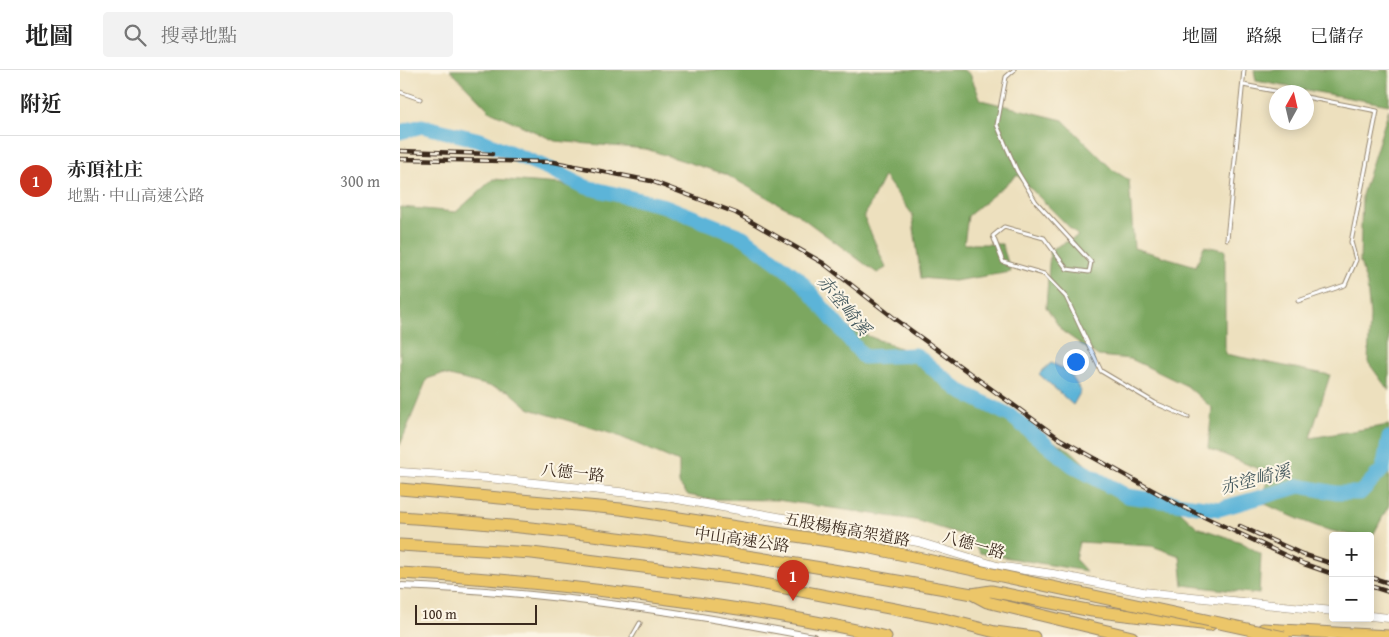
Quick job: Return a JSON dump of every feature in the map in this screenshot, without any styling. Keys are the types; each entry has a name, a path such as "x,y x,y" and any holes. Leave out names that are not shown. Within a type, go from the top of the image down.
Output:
{"highway":[{"name":"五股楊梅高架道路","path":"400,489 621,509 868,547 1284,637"},
{"name":"中山高速公路","path":"400,517 562,531 669,544 823,567 972,594 987,602 1132,637"},
{"path":"400,545 532,553 632,564 738,579 936,617 997,635 1034,637"},
{"path":"400,573 472,576 600,590 728,607 853,629 886,637"},
{"path":"972,594 990,590 1092,611 1223,627 1389,636"}],"street":[{"name":"八德一路","path":"400,472 598,488 666,497 918,542 985,563 1143,592 1329,611"},
{"path":"400,586 521,594 781,634 813,637"},
{"path":"1374,616 1389,618"}],"lane":[{"path":"1014,70 1006,77 997,125 1017,171 1036,202 1091,262 1089,272 1067,269 1044,238 1004,227 993,236 1003,262 1044,274 1066,298 1100,371 1155,403 1188,417"},
{"path":"1227,239 1244,70"},
{"path":"1243,85 1269,90"},
{"path":"400,92 420,99"},
{"path":"1298,301 1345,285 1356,260 1351,242 1377,111 1314,99"},
{"path":"632,637 640,623"}],"green space":[{"path":"450,70 963,70 970,74 981,100 1063,120 1113,170 1129,180 1134,248 1196,266 1204,246 1225,250 1225,354 1330,375 1310,438 1389,425 1389,505 1374,533 1328,530 1263,503 1268,473 1208,448 1212,408 1187,386 1131,359 1098,356 1062,331 1046,307 1050,250 1078,236 1017,175 968,216 964,244 1002,244 1011,272 954,281 921,278 912,214 884,176 864,217 886,268 877,273 797,214 725,174 646,149 555,141 490,111"},
{"path":"1254,70 1389,70 1389,105 1314,91 1314,85 1278,85 1256,81"},
{"path":"1389,109 1389,391 1368,362 1370,316 1367,285 1360,262 1362,195"},
{"path":"493,179 560,184 670,212 767,251 842,326 905,350 1003,415 1070,450 1122,498 1168,500 1197,527 1241,542 1261,554 1259,594 1183,585 1180,556 1152,546 1079,542 1075,559 1086,571 980,553 969,537 915,520 777,500 708,499 688,495 679,484 679,462 616,435 530,409 509,391 442,374 427,379 400,445 400,207 456,212"}],"water":[{"path":"1051,363 1068,371 1081,391 1073,405 1039,374"}],"waterway":[{"name":"赤塗崎溪","path":"400,132 422,126 480,140 550,169 586,187 665,206 743,237 798,278 864,357 916,355 960,391 1011,416 1072,465 1127,496 1219,509 1300,486 1336,493 1360,493 1383,469 1389,438"}],"railway":[{"path":"400,151 492,154"},
{"path":"400,159 554,162 651,181 736,213 823,263 898,321 1060,439 1181,506 1304,564 1329,573"},
{"path":"1240,526 1302,554 1329,563"},
{"path":"1374,578 1389,583"},
{"path":"1374,587 1389,592"}],"place":[{"name":"赤頂社庄","path":"793,601"}]}
